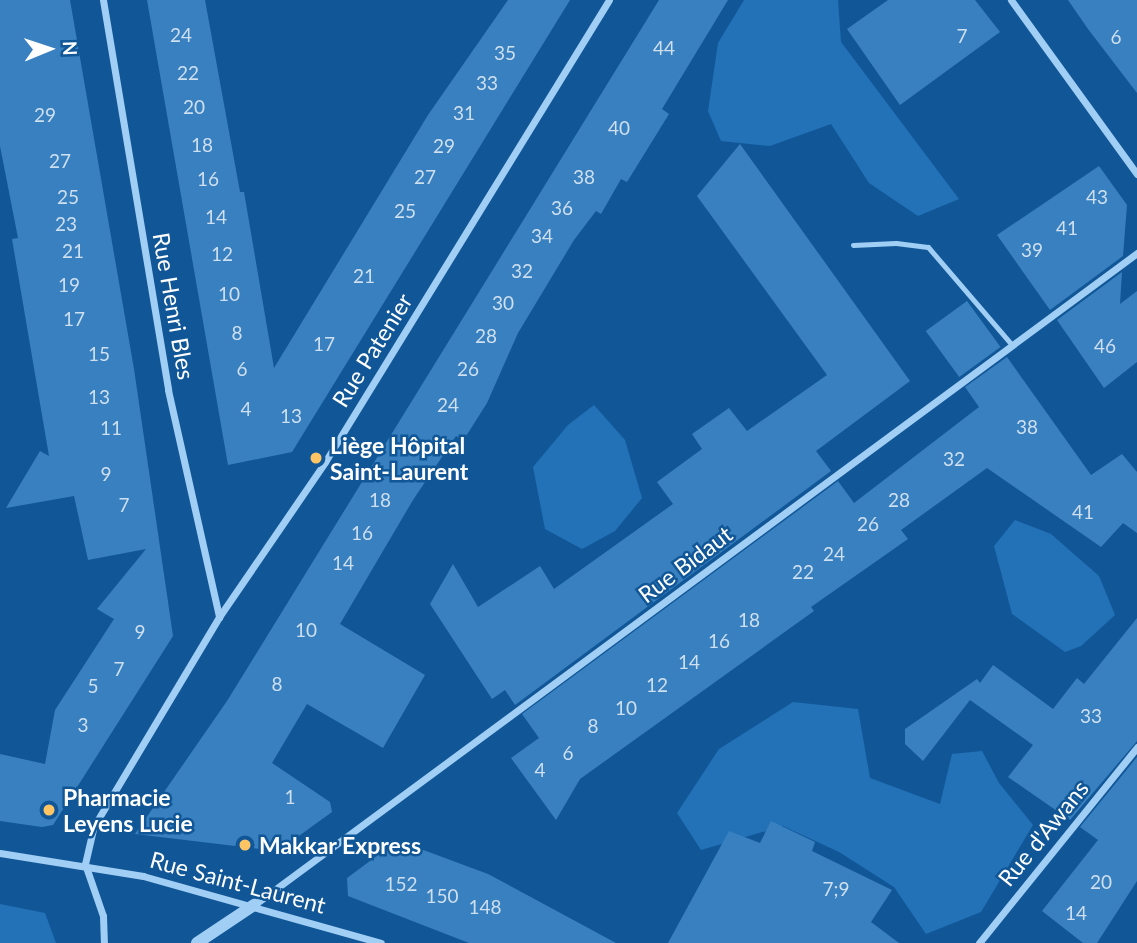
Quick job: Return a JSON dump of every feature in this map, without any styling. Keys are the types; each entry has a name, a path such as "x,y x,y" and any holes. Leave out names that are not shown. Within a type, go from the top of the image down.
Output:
{"street":[{"name":"Rue Henri Bles","path":"103,0 168,390 219,617"},
{"name":"Rue Patenier","path":"85,864 94,826 219,617 325,462 609,0"},
{"path":"1011,0 1137,174"},
{"name":"Rue Bidaut","path":"254,905 1137,253"},
{"name":"Rue d'Awans","path":"979,943 1137,747"},
{"name":"Rue Saint-Laurent","path":"0,853 85,864 254,905 380,943"},
{"path":"85,864 103,916 104,943"},
{"path":"197,943 254,905"}],"lane":[{"path":"853,245 895,243 928,247 1012,345"}],"shaded area":[{"path":"744,0 838,0 841,42 959,199 918,216 869,183 831,124 770,146 721,141 708,111 718,43"},
{"path":"594,405 625,440 642,498 615,531 582,549 545,529 533,467 568,425"},
{"path":"1015,520 1051,534 1099,576 1115,615 1081,646 1065,652 1012,614 994,546"},
{"path":"793,702 858,709 870,778 940,804 952,754 982,751 999,783 1033,825 981,912 926,934 894,887 839,852 783,826 701,850 677,813 719,749"},
{"path":"0,904 45,913 56,943 0,943"}],"building":[{"path":"0,0 70,0 134,369 173,636 53,825 42,827 0,821 0,754 45,764 55,710 114,619 97,609 146,549 88,560 74,496 6,508 40,451 49,456 12,239 18,238 0,146"},
{"path":"147,0 205,0 240,192 244,192 274,368 428,115 508,0 570,0 292,452 228,465"},
{"path":"659,0 728,0 662,109 669,114 627,182 621,179 601,214 596,211 574,240 518,333 487,403 463,441 456,436 413,500 340,624 425,675 383,748 307,704 272,763 330,802 332,812 278,851 135,834 227,701"},
{"path":"888,0 975,0 1000,32 900,105 847,29"},
{"path":"1068,0 1137,0 1137,93 1088,29"},
{"path":"740,144 910,381 816,451 831,471 515,705 505,690 492,699 430,604 453,564 478,607 540,566 554,589 673,504 657,482 702,449 692,434 729,408 747,431 827,375 697,196"},
{"path":"1099,166 1127,205 1123,256 1050,310 997,235"},
{"path":"1122,272 1120,304 1137,291 1137,362 1104,388 1057,320"},
{"path":"967,301 1001,347 959,377 926,331"},
{"path":"1007,357 1091,475 1122,454 1137,472 1137,533 1123,523 1101,547 987,468 901,530 908,539 811,607 814,611 580,779 556,820 511,758 539,738 522,714 838,481 854,503 979,407 965,387"},
{"path":"1137,618 1137,741 1070,820 1008,777 1033,745 970,700 923,761 905,744 905,729 977,679 980,683 993,665 1053,709 1077,678 1084,684"},
{"path":"1137,757 1137,881 1097,943 1083,943 1042,911 1098,840 1080,827"},
{"path":"771,821 815,842 812,851 892,890 871,922 899,943 668,943 729,831 760,843"},
{"path":"393,844 414,855 418,848 488,874 616,943 469,943 348,896 347,878"}],"place":[{"name":"Liège Hôpital Saint-Laurent","path":"316,458"},
{"name":"Pharmacie Leyens Lucie","path":"49,810"},
{"name":"Makkar Express","path":"245,845"}]}
